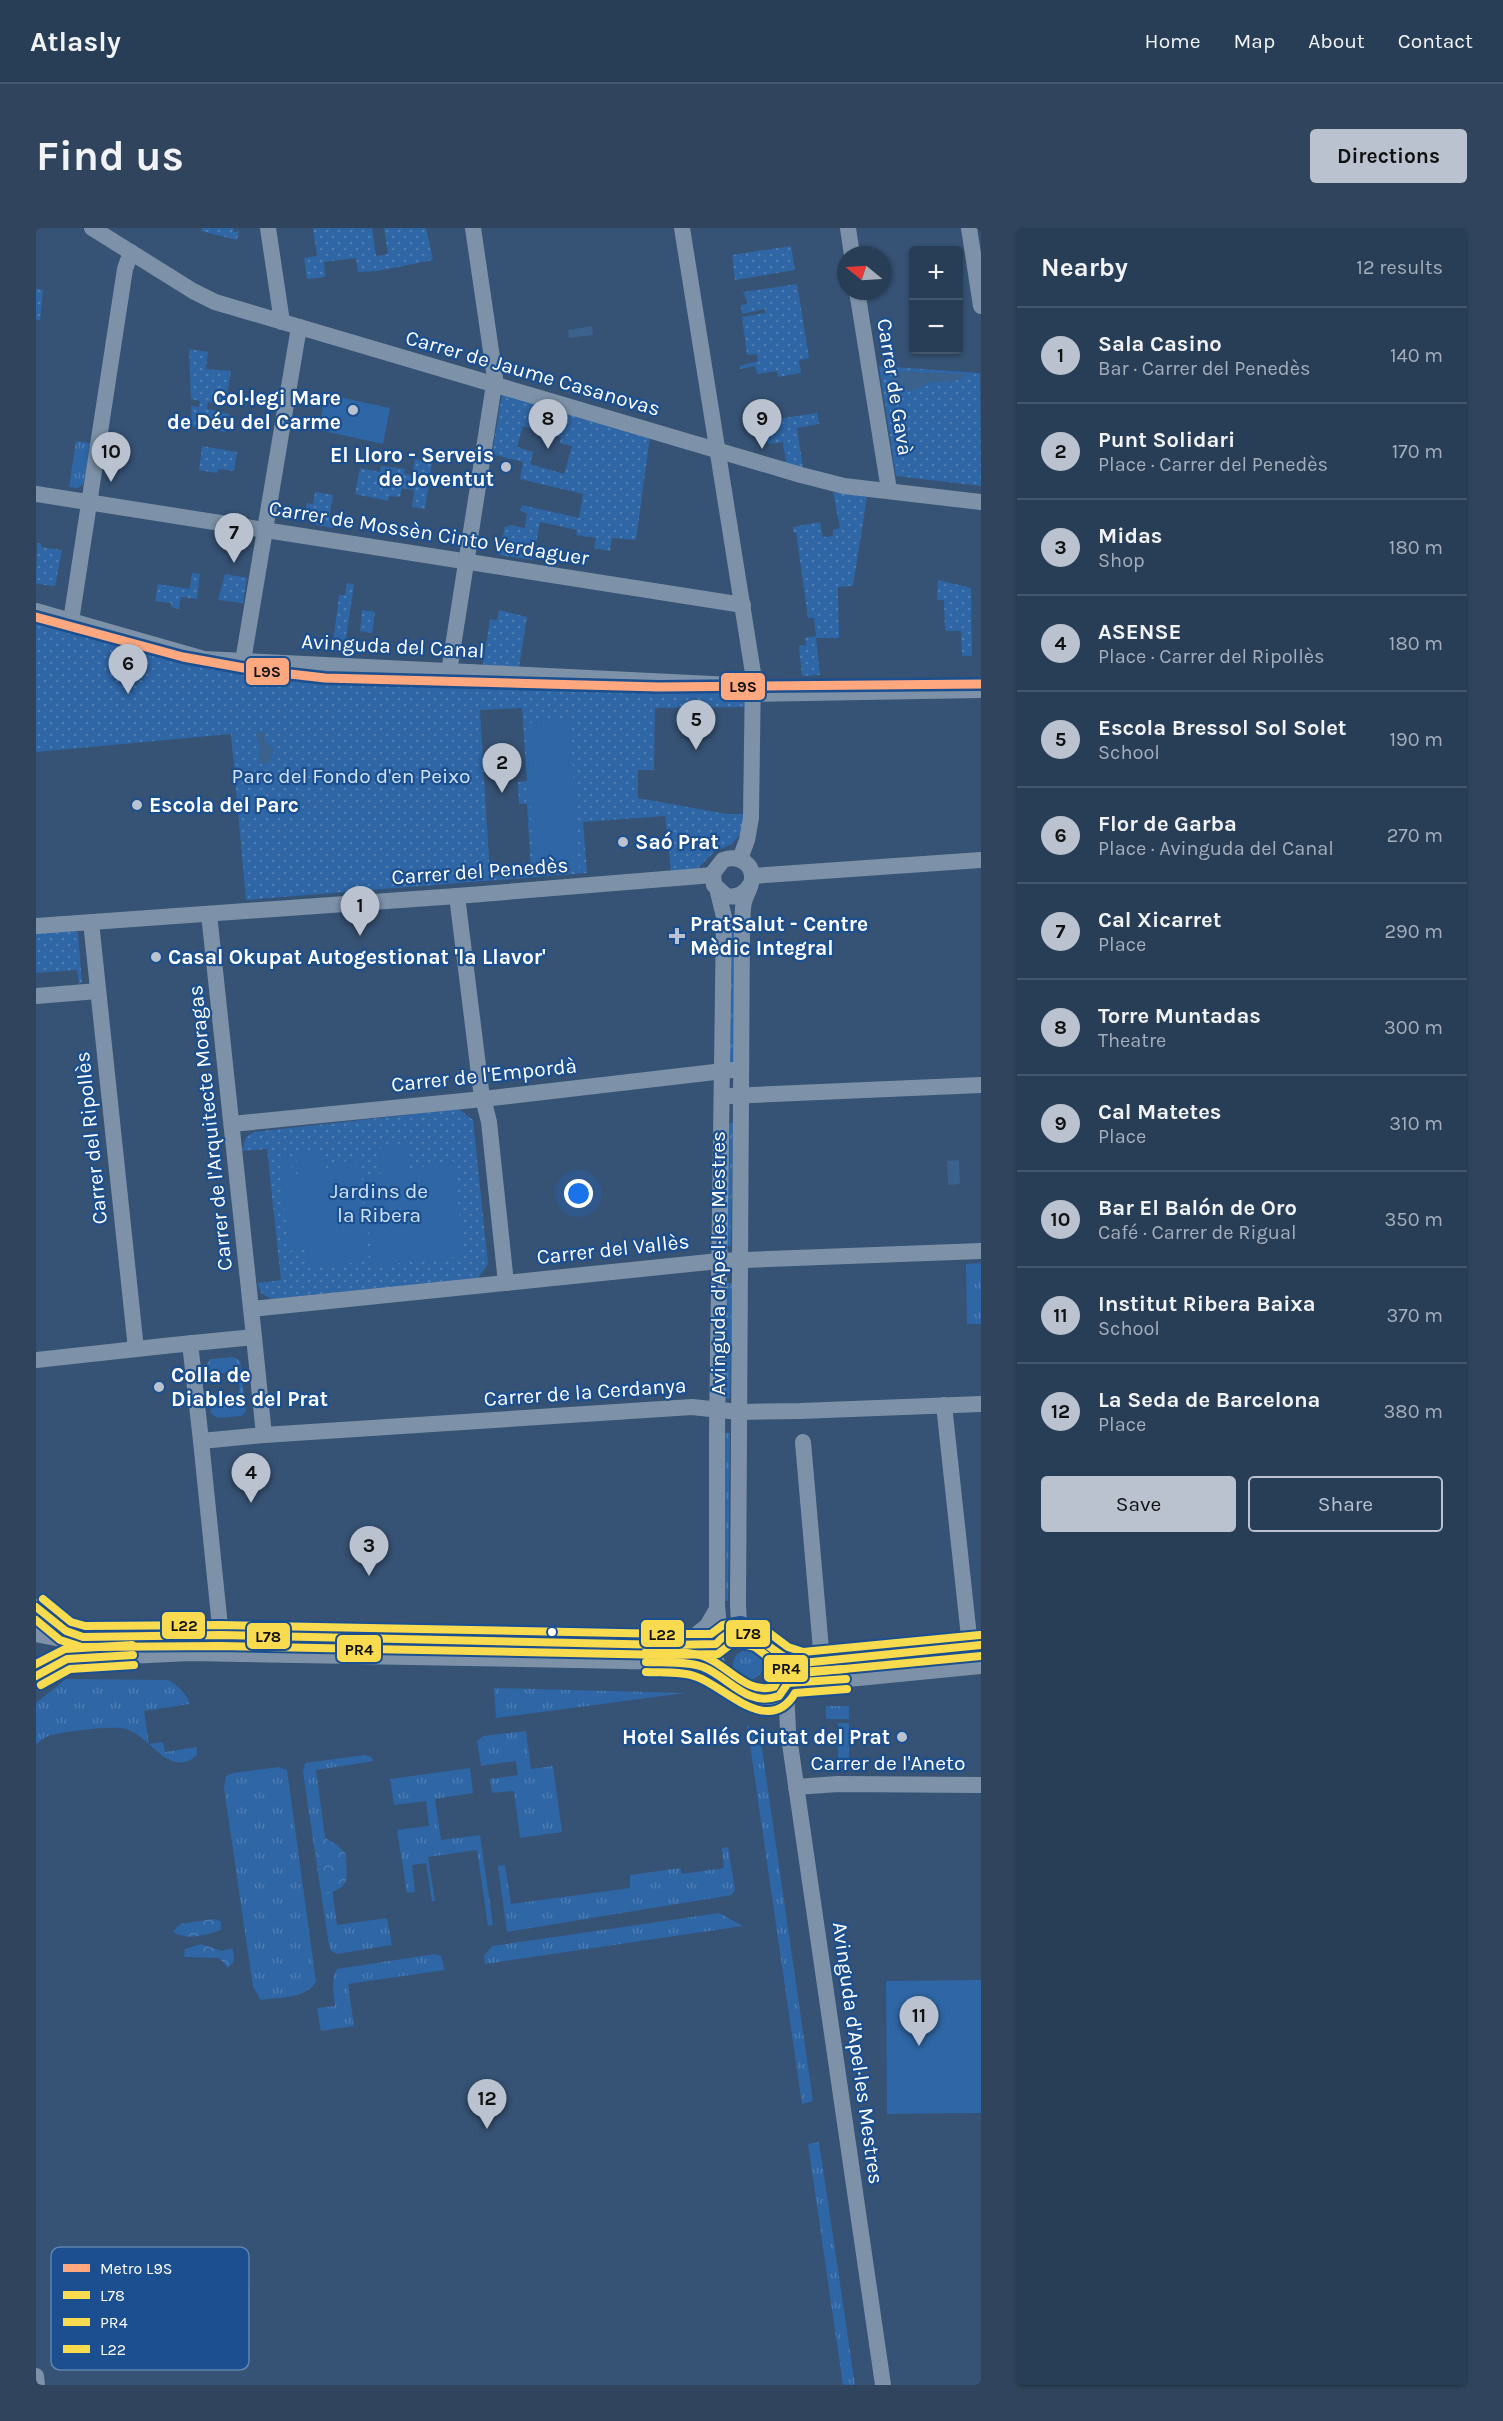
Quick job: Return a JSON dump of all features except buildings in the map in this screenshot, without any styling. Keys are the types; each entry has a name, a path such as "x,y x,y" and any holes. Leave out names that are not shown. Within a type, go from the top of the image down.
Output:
{"street":[{"name":"Carrer de Jaume Casanovas","path":"92,228 204,298 718,451 844,486 981,502"},
{"path":"268,228 282,322"},
{"path":"449,672 495,385 494,362 473,228"},
{"path":"682,228 743,605 753,690 751,818 747,840 740,859"},
{"path":"848,228 851,246"},
{"path":"969,228 981,306"},
{"path":"71,621 125,269 131,252"},
{"name":"Carrer de Gavà","path":"859,300 889,490"},
{"path":"243,661 299,327"},
{"name":"Carrer de Mossèn Cinto Verdaguer","path":"36,494 743,605"},
{"name":"Avinguda del Canal","path":"36,611 204,659 753,690 981,690"},
{"path":"712,875 723,860 740,859 749,867 751,880 747,890 737,896 726,896 718,892"},
{"path":"751,880 981,860"},
{"name":"Avinguda d'Apel·les Mestres","path":"712,875 724,917 719,1261 718,1641"},
{"name":"Carrer del Penedès","path":"36,926 712,875"},
{"name":"Avinguda d'Apel·les Mestres","path":"751,880 743,911 739,1260 739,1623 754,1635"},
{"path":"457,896 483,1099 489,1122 506,1283"},
{"name":"Carrer de l'Arquitecte Moragas","path":"209,914 264,1435"},
{"name":"Carrer del Ripollès","path":"91,922 136,1349"},
{"path":"36,996 98,991"},
{"name":"Carrer de l'Empordà","path":"232,1124 741,1070"},
{"path":"721,1097 981,1085"},
{"name":"Carrer del Vallès","path":"252,1309 719,1261 981,1251"},
{"path":"36,1360 255,1337"},
{"path":"190,1343 223,1653"},
{"name":"Carrer de la Cerdanya","path":"201,1441 692,1407 739,1412 981,1404"},
{"path":"778,1654 802,1663 975,1645 944,1405"},
{"path":"803,1442 822,1661"},
{"path":"36,1607 55,1624 78,1637"},
{"path":"685,1644 707,1626 717,1609"},
{"path":"36,1635 60,1639 221,1635 685,1644 718,1641 734,1632 754,1635 765,1641 778,1654 785,1666 787,1686"},
{"path":"718,1641 714,1654 720,1672 732,1688"},
{"path":"36,1677 51,1666 67,1659 80,1657 223,1653 685,1663 703,1667 715,1673 732,1688 777,1712 788,1727"},
{"path":"754,1698 775,1698 787,1686 981,1666"},
{"path":"788,1727 796,1700 809,1683"},
{"name":"Avinguda d'Apel·les Mestres","path":"787,1686 788,1727 796,1787 883,2385"},
{"name":"Carrer de l'Aneto","path":"796,1787 838,1784 981,1785"},
{"path":"36,2376 37,2385"}],"green space":[{"path":"202,228 233,228 234,232 239,231 237,240 201,231"},
{"path":"313,228 372,228 376,256 388,254 384,228 426,228 433,260 378,271 358,272 356,258 324,262 325,277 307,279 304,258 317,256"},
{"path":"791,246 795,270 735,280 732,255"},
{"path":"797,284 809,358 799,360 801,373 778,377 777,371 757,374 755,366 740,369 740,366 758,361 757,354 747,355 742,317 765,313 765,309 742,314 741,305 748,304 743,292"},
{"path":"36,289 43,290 40,320 36,320"},
{"path":"189,349 208,352 206,369 231,371 226,401 214,399 213,403 208,402 207,409 229,414 226,432 192,426 191,406 199,407 200,401 191,399"},
{"path":"879,366 980,373 981,486 896,476"},
{"path":"325,394 390,408 383,444 319,430"},
{"path":"502,394 650,437 636,540 612,538 610,551 594,548 596,538 576,535 577,530 540,522 533,560 499,555 505,526 525,528 527,513 520,511 522,505 579,518 583,494 520,479 523,462 492,454","holes":["538,425 546,427 549,434 561,437 560,443 572,446 564,474 530,464 533,452 517,447 523,426 533,429"]},
{"path":"817,413 819,424 797,428 803,468 786,463 783,442 768,444 767,439 759,440 756,422"},
{"path":"76,441 90,443 84,484 78,488 69,487"},
{"path":"202,446 237,452 234,471 218,469 217,473 199,470"},
{"path":"415,459 432,463 425,509 412,507 414,490 402,488 400,497 389,496 388,501 355,494 360,468 380,472 381,466 405,469 404,474 412,475"},
{"path":"315,492 333,495 329,519 335,521 333,528 312,524 313,518 304,516 307,503 313,504"},
{"path":"833,492 867,497 853,586 838,587 839,638 816,638 820,675 802,676 799,646 806,645 805,638 816,636 814,618 808,618 796,532 793,532 793,527 820,522 823,537 833,536 833,530 840,528"},
{"path":"37,543 41,544 41,547 62,550 55,586 36,584"},
{"path":"192,573 200,574 197,599 181,597 179,609 171,607 171,603 155,601 158,584 190,589"},
{"path":"225,574 247,578 243,603 218,600"},
{"path":"938,580 971,588 972,656 962,656 961,631 945,631 944,600 937,600"},
{"path":"347,583 354,584 345,645 333,643 339,595 345,595"},
{"name":"Parc del Fondo d'en Peixo","path":"36,606 178,650 744,680 745,707 655,708 654,770 638,770 638,798 727,814 747,814 745,829 732,844 715,851 697,869 671,871 665,816 583,822 587,873 246,900 231,734 36,752","holes":["522,708 527,781 518,782 519,804 527,804 531,873 490,876 480,710"]},
{"path":"362,610 375,612 372,633 360,631"},
{"path":"499,610 527,617 519,667 483,665 490,619 497,620"},
{"path":"570,721 579,869 534,871 526,723"},
{"path":"76,931 82,982 79,984 77,970 36,973 36,933"},
{"path":"730,931 735,931 734,1063 729,1065"},
{"name":"Jardins de la Ribera","path":"459,1109 473,1120 488,1264 478,1278 271,1299 261,1293 257,1283 281,1280 267,1149 242,1151 246,1137 254,1132"},
{"path":"728,1123 733,1123 731,1246 727,1246"},
{"path":"407,1147 409,1168 439,1166 439,1163 453,1161 464,1256 373,1266 363,1177 381,1175 378,1149"},
{"path":"324,1151 327,1174 332,1174 331,1163 359,1160 369,1261 309,1267 306,1249 289,1251 279,1157 290,1155 293,1177 298,1177 296,1155"},
{"path":"981,1263 981,1324 967,1324 966,1264"},
{"path":"726,1283 732,1283 730,1398 725,1399"},
{"path":"234,1357 240,1361 246,1411 241,1416 217,1418 211,1413 210,1403 232,1402 240,1386 229,1372 207,1375 206,1365 211,1359"},
{"path":"725,1433 730,1433 728,1601 723,1601"},
{"path":"748,1650 754,1651 762,1659 762,1671 754,1679 748,1680 742,1679 734,1671 733,1665 734,1659 742,1651"},
{"path":"981,1653 981,1658 937,1662 937,1657"},
{"path":"923,1659 923,1664 822,1674 821,1669"},
{"path":"66,1679 168,1680 181,1690 190,1704 144,1711 149,1744 163,1742 165,1752 197,1747 197,1755 187,1761 178,1762 169,1759 160,1754 135,1733 119,1728 87,1729 55,1734 36,1744 36,1703"},
{"path":"494,1688 685,1693 496,1718"},
{"path":"826,1706 849,1706 849,1719 826,1719"},
{"path":"838,1723 849,1723 849,1768 838,1768"},
{"path":"747,1724 761,1742 813,2101 802,2104"},
{"path":"526,1731 531,1769 553,1766 562,1832 520,1838 514,1791 492,1793 490,1779 518,1775 516,1761 481,1766 477,1741 483,1736"},
{"path":"365,1755 374,1761 316,1770 337,1925 387,1918 392,1945 337,1954 331,1951 329,1946 303,1772 305,1763"},
{"path":"279,1767 287,1770 316,1982 306,1992 261,2000 253,1987 224,1788 226,1776 233,1773"},
{"path":"470,1768 473,1793 435,1799 441,1840 480,1835 493,1925 488,1926 477,1850 428,1857 435,1901 432,1901 426,1863 412,1865 415,1892 407,1893 397,1830 429,1826 426,1801 394,1805 390,1779"},
{"path":"317,1834 336,1844 346,1854 347,1876 344,1885 325,1894 317,1859"},
{"path":"728,1847 735,1890 732,1895 507,1932 498,1866 505,1865 511,1904 630,1888 630,1875 680,1868 682,1874 724,1868 722,1848"},
{"path":"719,1913 743,1926 485,1964 484,1956 492,1946"},
{"path":"214,1919 221,1922 221,1930 191,1937 173,1932 180,1924"},
{"path":"201,1944 222,1951 232,1948 234,1961 228,1968 219,1958 184,1957 185,1949"},
{"path":"435,1954 441,1956 445,1970 348,1984 354,2026 321,2031 317,2008 335,2006 333,1982 337,1969"},
{"path":"981,1980 981,2113 887,2114 886,1981"},
{"path":"819,2142 855,2385 843,2385 808,2144"}],"shaded area":[{"path":"592,326 593,335 569,338 568,330"},
{"path":"890,371 966,374 959,380 928,383 909,391 895,384"},
{"path":"259,732 265,733 265,740 274,751 270,761 264,764 259,763 259,742 256,735"},
{"path":"959,1160 960,1184 948,1185 947,1161"}],"metro line":[{"name":"L9S","path":"36,617 183,657 255,670 325,678 659,687 981,684"}],"transit line":[{"name":"L22","path":"43,1599 71,1622 85,1626 221,1625 711,1634 723,1625 741,1622 764,1629 788,1647 803,1652 980,1635"},
{"name":"L78","path":"36,1607 66,1631 83,1637 221,1635 669,1645 716,1644 725,1636 734,1632 743,1632 759,1639 785,1657 802,1663 981,1645"},
{"name":"PR4","path":"36,1620 60,1640 82,1647 221,1646 669,1655 718,1654 731,1644 739,1643 755,1647 781,1667 802,1673 981,1656"},
{"name":"L22","path":"36,1664 65,1649 132,1645"},
{"name":"L22","path":"646,1652 703,1656 746,1683 764,1688 774,1687 780,1676 785,1673 845,1669"},
{"name":"L78","path":"36,1676 67,1659 133,1655"},
{"name":"L78","path":"646,1662 682,1663 703,1667 748,1695 768,1699 779,1696 788,1683 846,1679"},
{"name":"PR4","path":"41,1685 70,1669 134,1665"},
{"name":"PR4","path":"646,1672 691,1675 708,1682 746,1705 760,1710 773,1711 784,1706 795,1693 847,1689"}],"place":[{"name":"Col·legi Mare de Déu del Carme","path":"353,410"},
{"name":"Torre Muntadas","path":"548,449"},
{"name":"Cal Matetes","path":"762,449"},
{"name":"El Lloro - Serveis de Joventut","path":"506,467"},
{"name":"Bar El Balón de Oro","path":"111,482"},
{"name":"Cal Xicarret","path":"234,563"},
{"name":"Flor de Garba","path":"128,694"},
{"name":"Escola Bressol Sol Solet","path":"696,750"},
{"name":"Punt Solidari","path":"502,793"},
{"name":"Escola del Parc","path":"137,805"},
{"name":"Saó Prat","path":"623,842"},
{"name":"Sala Casino","path":"360,936"},
{"name":"PratSalut - Centre Mèdic Integral","path":"677,936"},
{"name":"Casal Okupat Autogestionat 'la Llavor'","path":"156,957"},
{"name":"Colla de Diables del Prat","path":"159,1387"},
{"name":"ASENSE","path":"251,1503"},
{"name":"Midas","path":"369,1576"},
{"name":"Hotel Sallés Ciutat del Prat","path":"902,1737"},
{"name":"Institut Ribera Baixa","path":"919,2046"},
{"name":"La Seda de Barcelona","path":"487,2129"}]}
